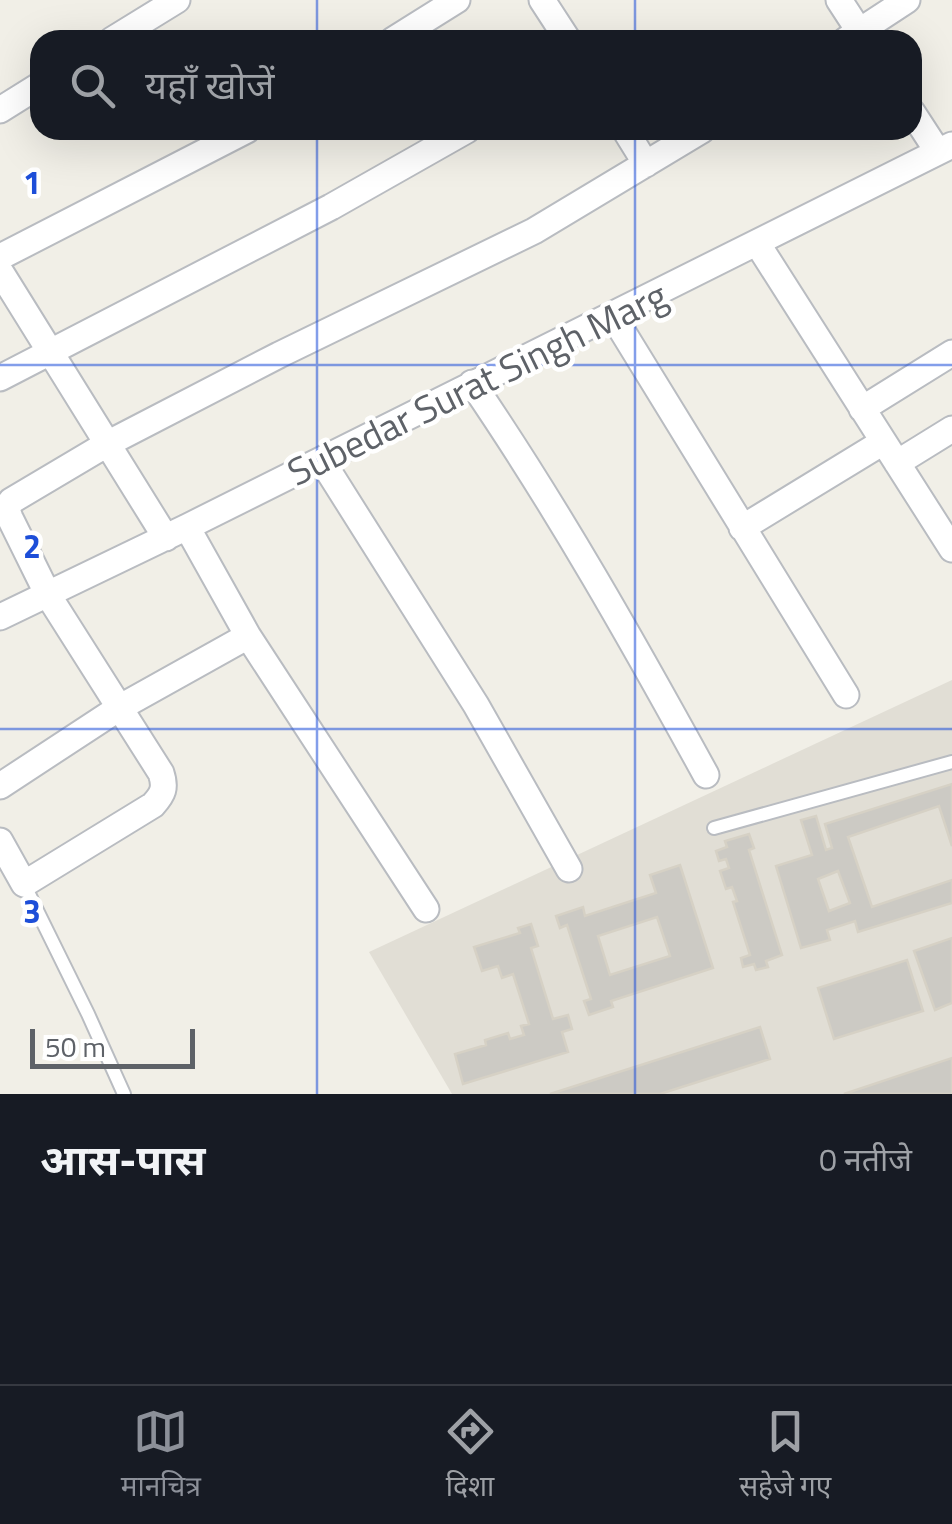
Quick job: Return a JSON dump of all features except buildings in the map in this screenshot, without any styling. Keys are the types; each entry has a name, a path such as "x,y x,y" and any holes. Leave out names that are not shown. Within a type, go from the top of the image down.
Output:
{"street":[{"path":"128,30 176,0"},
{"path":"409,30 457,0"},
{"path":"840,0 854,30"},
{"path":"866,30 907,0"},
{"path":"555,4 564,30"},
{"path":"0,110 30,91"},
{"path":"922,123 945,149"},
{"path":"0,257 228,140"},
{"path":"0,378 331,207 449,140"},
{"path":"631,140 646,164"},
{"path":"0,840 24,884 153,805 163,795 164,783 48,595 10,518 8,506 12,501 108,444 279,355 534,231 686,140"},
{"name":"Subedar Surat Singh Marg","path":"0,617 177,533 945,149"},
{"path":"757,243 952,549"},
{"path":"0,271 108,444 177,533 248,636 426,909"},
{"path":"612,316 846,695"},
{"path":"862,409 952,354"},
{"path":"472,383 506,432 706,775"},
{"path":"742,528 890,452 952,429"},
{"path":"322,460 476,705 568,869"},
{"path":"0,786 119,708 248,636"}],"lane":[{"path":"714,828 952,762"},
{"path":"24,884 124,1094"}],"shaded area":[{"path":"952,680 952,1094 452,1094 369,952"}]}
